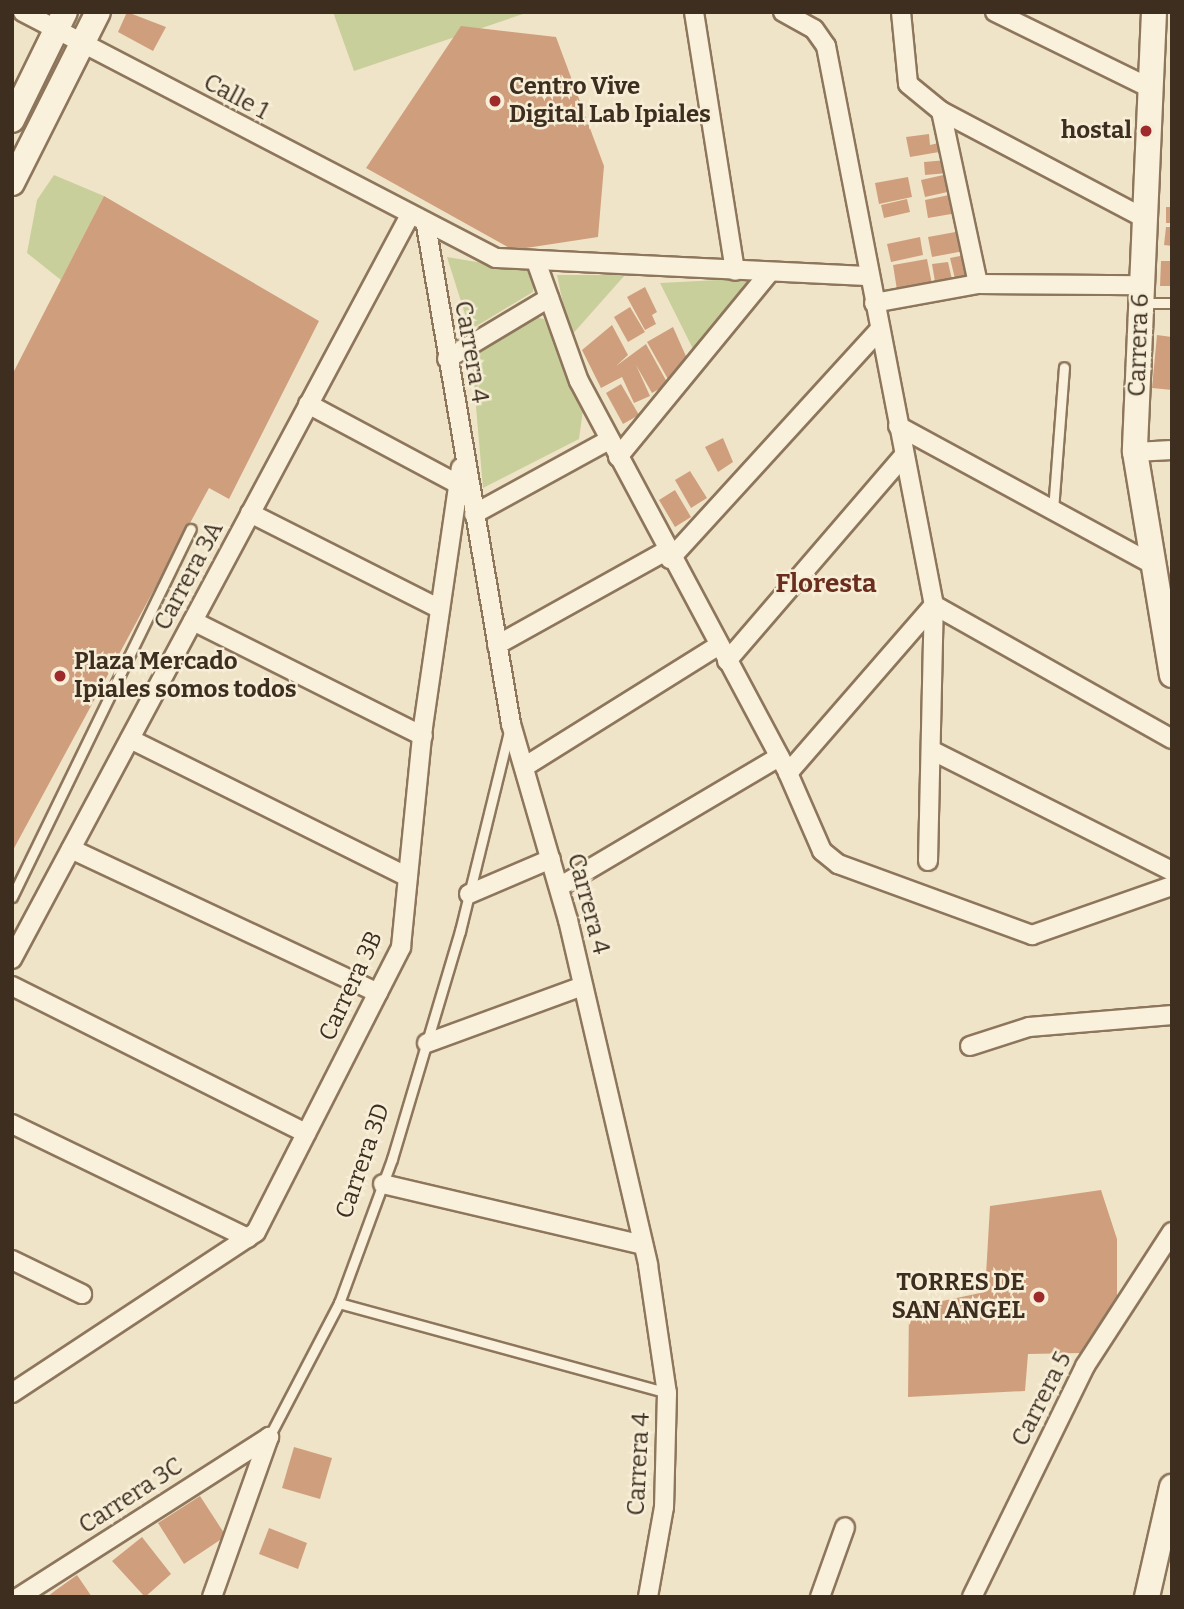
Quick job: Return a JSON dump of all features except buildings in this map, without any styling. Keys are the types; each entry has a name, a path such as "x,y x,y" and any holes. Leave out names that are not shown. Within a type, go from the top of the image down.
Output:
{"main road":[{"path":"12,183 98,12"},
{"name":"Carrera 6","path":"1154,12 1142,217 1135,452 1149,562 1167,626 1172,675"},
{"path":"12,120 60,21"},
{"path":"1147,1597 1172,1487"}],"street":[{"name":"Calle 1","path":"23,12 60,21 82,43 426,225 496,258 537,264 868,276"},
{"path":"694,12 735,271"},
{"path":"783,12 814,29 826,46 868,276 934,606 929,861"},
{"path":"901,12 908,85 941,111 1142,217"},
{"path":"995,12 1150,88"},
{"path":"941,111 978,284"},
{"name":"Carrera 3A","path":"12,959 409,216"},
{"name":"Carrera 4","path":"426,225 511,724 559,887 583,985 643,1245 667,1392 664,1507 648,1597"},
{"path":"537,264 609,440 668,555 788,773 814,837 838,864 1012,931 1051,932 1172,886"},
{"path":"618,457 770,272"},
{"path":"874,303 978,284 1141,294"},
{"path":"447,359 549,298"},
{"path":"497,645 668,555 879,330"},
{"path":"309,404 458,484"},
{"path":"898,426 1149,562"},
{"path":"474,514 609,440"},
{"name":"Carrera 3B","path":"12,1393 248,1238 306,1133 401,947 423,736 463,450"},
{"path":"1135,452 1172,450"},
{"path":"523,767 723,654 904,455"},
{"path":"250,513 440,609"},
{"path":"934,606 1172,739"},
{"path":"788,773 934,606"},
{"path":"193,621 423,736"},
{"path":"130,739 408,877"},
{"path":"931,750 1172,871"},
{"path":"559,887 779,757"},
{"path":"71,849 378,993"},
{"path":"470,894 551,859"},
{"path":"427,1043 583,985"},
{"path":"12,986 306,1133"},
{"path":"970,1046 1029,1027 1172,1015"},
{"path":"12,1124 248,1238"},
{"path":"383,1184 643,1245"},
{"name":"Carrera 5","path":"972,1597 1085,1366 1165,1250 1172,1232"},
{"path":"12,1260 82,1294"},
{"name":"Carrera 3C","path":"19,1597 269,1437"},
{"name":"Carrera 3D","path":"212,1597 269,1437"},
{"path":"820,1597 845,1527"}],"lane":[{"path":"1141,294 1172,303"},
{"path":"1053,510 1064,368"},
{"path":"12,897 191,529"},
{"name":"Carrera 3D","path":"269,1437 339,1303 383,1184 470,894 511,724"},
{"path":"339,1303 667,1392"}],"green space":[{"path":"333,12 529,12 354,71"},
{"path":"54,175 104,196 61,280 27,253 37,200"},
{"path":"447,257 536,272 533,292 470,330"},
{"path":"557,275 625,275 570,337"},
{"path":"756,278 694,351 660,283"},
{"path":"529,316 544,319 583,410 579,439 483,488 471,349"}],"place":[{"name":"Centro Vive Digital Lab Ipiales","path":"495,101"},
{"name":"hostal","path":"1146,131"},
{"name":"Plaza Mercado Ipiales somos todos","path":"60,676"},
{"name":"TORRES DE SAN ANGEL","path":"1039,1297"}],"district":[{"name":"Floresta","path":"826,584"}]}
